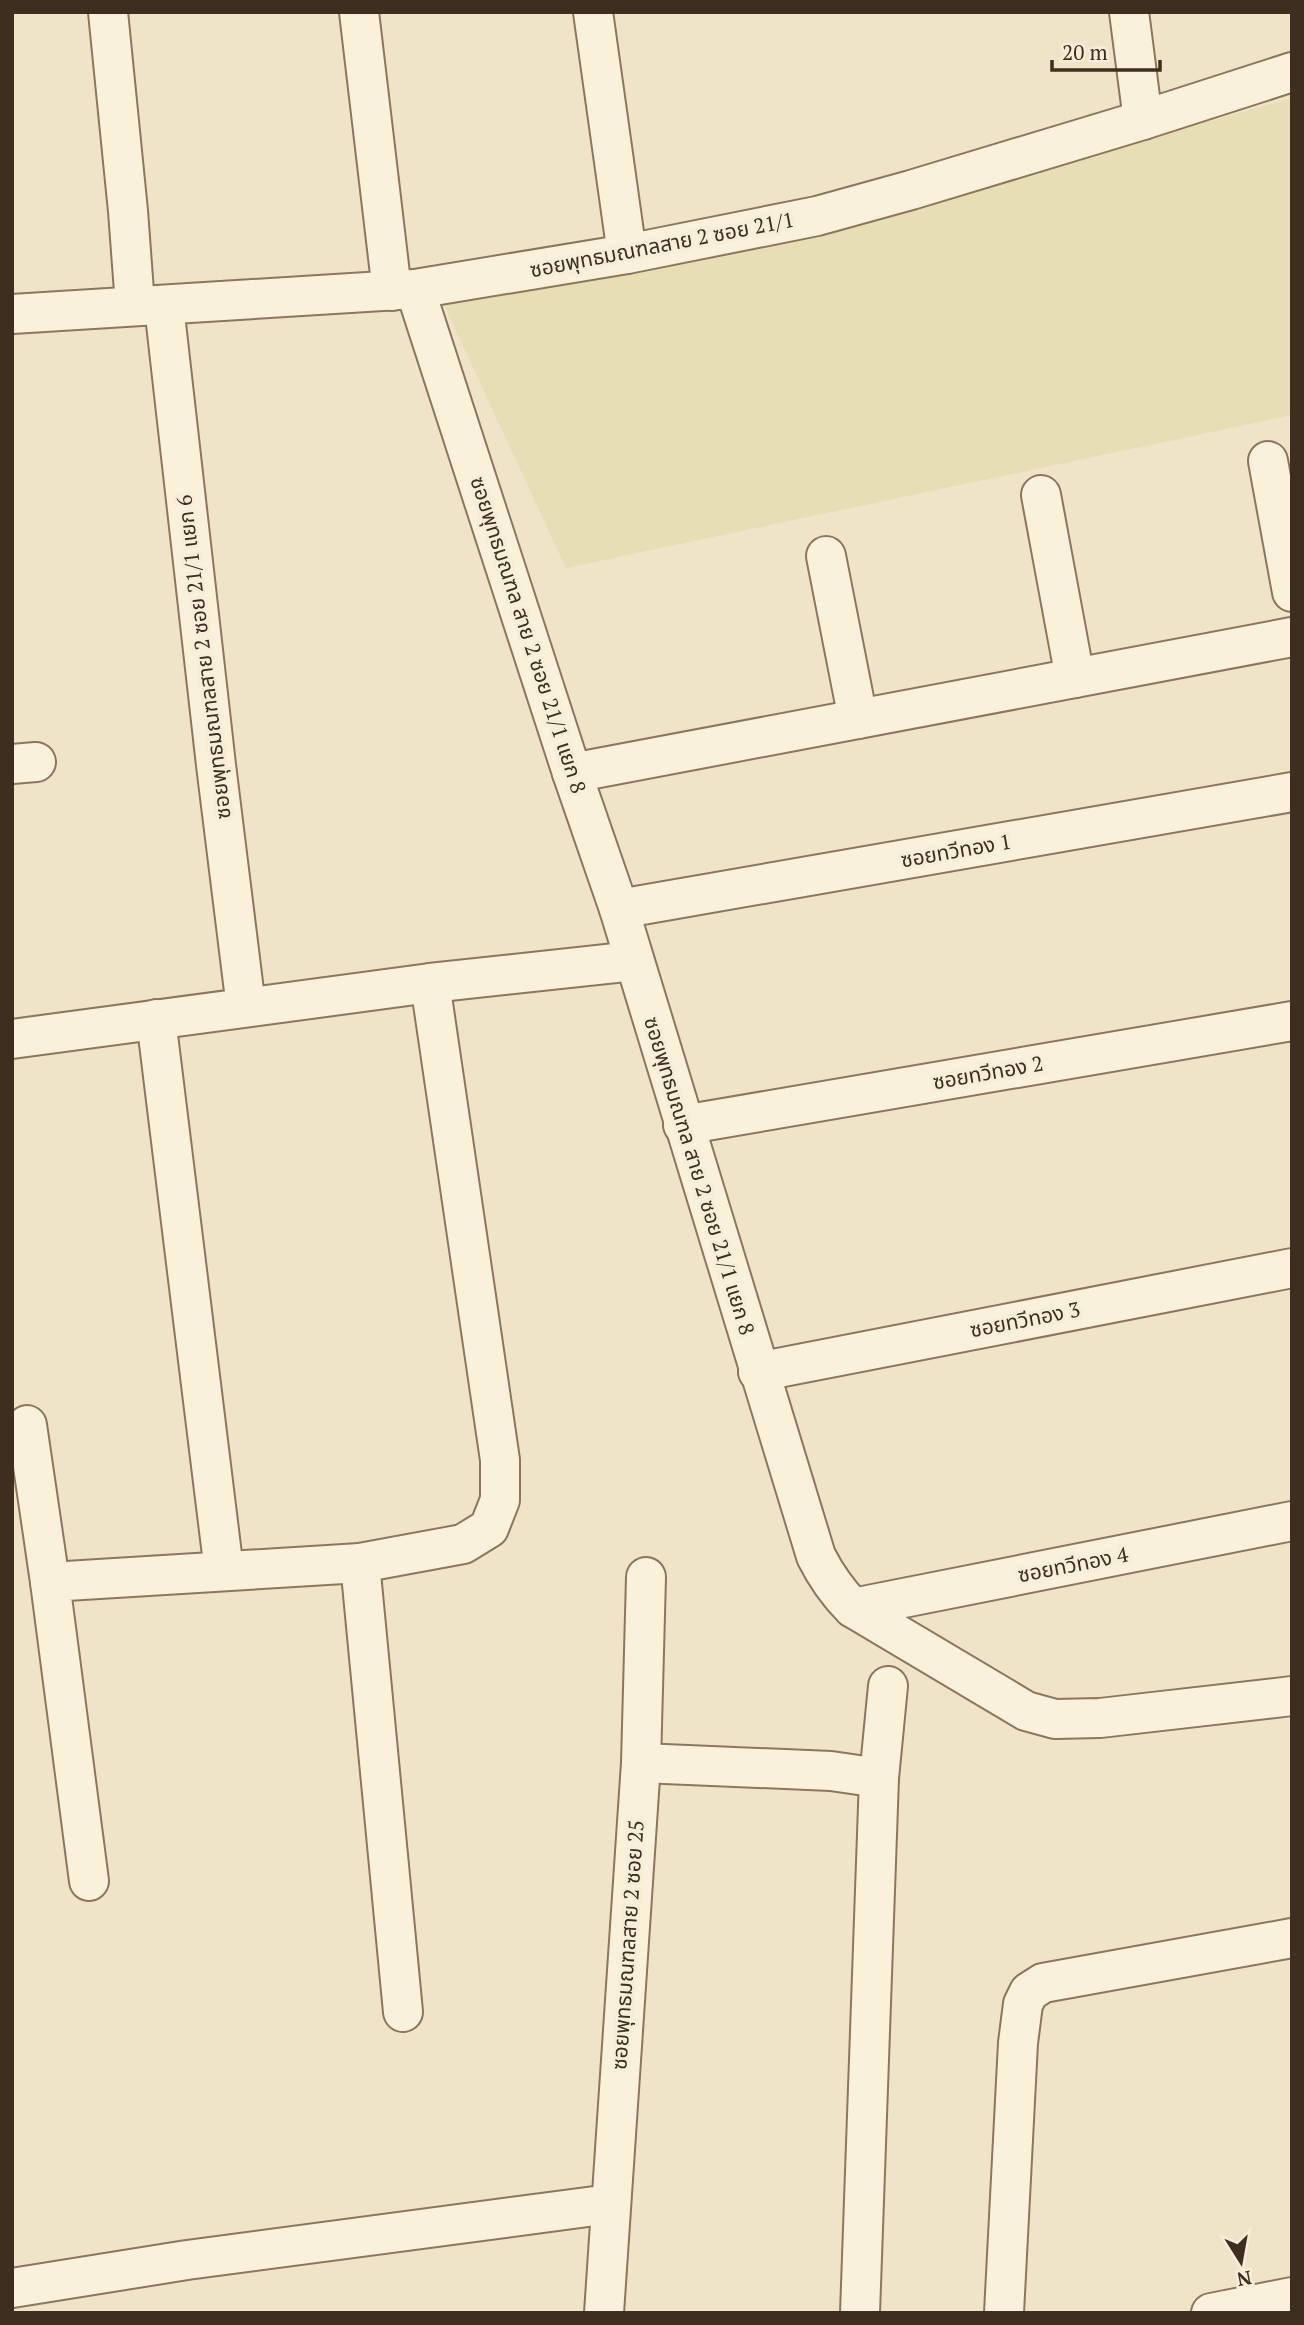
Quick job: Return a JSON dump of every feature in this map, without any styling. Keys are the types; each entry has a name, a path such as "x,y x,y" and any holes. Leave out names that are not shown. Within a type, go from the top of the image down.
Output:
{"street":[{"name":"ซอยพุทธมณฑลสาย 2 ซอย 21/1 แยก 6","path":"108,12 127,198 150,305 216,765 246,1007"},
{"name":"ซอยพุทธมณฑล สาย 2 ซอย 21/1 แยก 8","path":"359,12 404,290 619,909 816,1556 836,1591 853,1608 1026,1711 1055,1719 1100,1718 1292,1696"},
{"path":"593,12 627,254"},
{"path":"1129,12 1143,120"},
{"name":"ซอยพุทธมณฑลสาย 2 ซอย 21/1","path":"12,314 404,290 627,254 817,216 1143,120 1292,72"},
{"path":"1268,461 1292,592"},
{"path":"1041,495 1075,678"},
{"path":"826,556 858,719"},
{"path":"572,773 1292,637"},
{"name":"ซอยทวีทอง 1","path":"619,909 1292,792"},
{"path":"12,1039 430,983 634,961"},
{"path":"50,1582 360,1563 463,1544 488,1528 500,1500 500,1460 430,983"},
{"path":"156,1019 224,1571"},
{"name":"ซอยทวีทอง 2","path":"683,1125 1292,1021"},
{"name":"ซอยทวีทอง 3","path":"758,1372 1292,1268"},
{"path":"27,1425 89,1881"},
{"name":"ซอยทวีทอง 4","path":"853,1608 1292,1521"},
{"path":"360,1563 403,2012"},
{"name":"ซอยพุทธมณฑลสาย 2 ซอย 25","path":"604,2313 641,1763 646,1577"},
{"path":"860,2313 878,1777 888,1686"},
{"path":"641,1763 831,1771 878,1777"},
{"path":"1004,2313 1018,2043 1023,2004 1029,1992 1042,1983 1292,1938"},
{"path":"12,2288 187,2260 610,2204"},
{"path":"1211,2313 1292,2297"}],"shaded area":[{"path":"1292,98 1292,415 566,568 444,305 898,208"}]}
